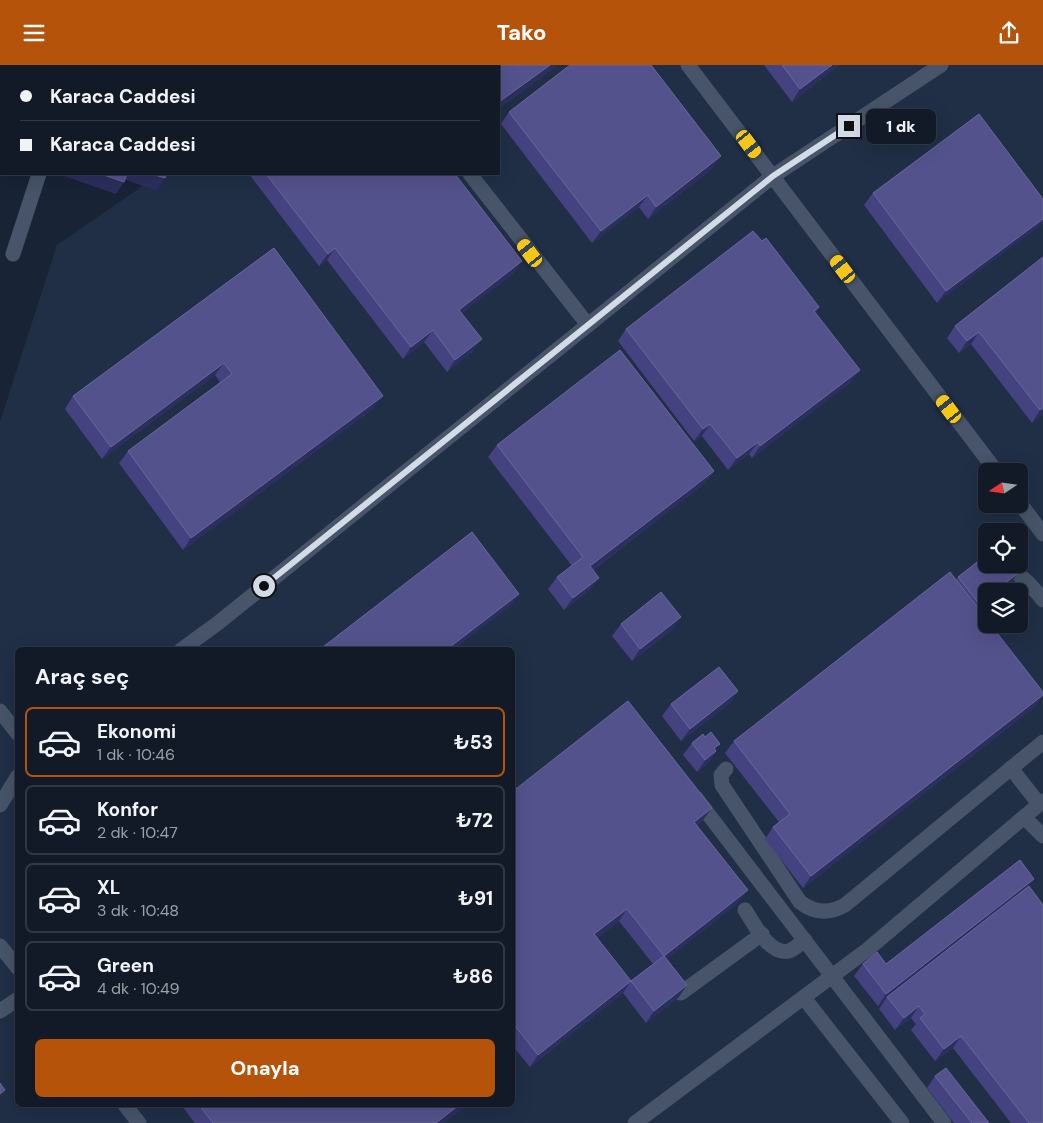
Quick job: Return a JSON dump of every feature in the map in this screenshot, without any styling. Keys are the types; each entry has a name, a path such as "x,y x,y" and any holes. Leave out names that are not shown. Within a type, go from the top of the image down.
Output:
{"street":[{"path":"688,65 990,463"},
{"path":"185,647 225,617 773,176 941,65"},
{"path":"13,254 38,175"},
{"path":"471,175 588,325"},
{"path":"1027,513 1043,534"},
{"path":"1017,573 1032,586 1043,600"},
{"path":"0,711 15,729"},
{"path":"726,769 721,775 722,785 800,902 811,909 824,911 845,905 1043,742"},
{"path":"634,1123 867,950 1041,802 1011,769"},
{"path":"0,805 15,781"},
{"path":"689,789 944,1123"},
{"path":"1024,817 1043,835"},
{"path":"745,910 774,949 784,952 792,950 805,939"},
{"path":"681,993 762,934"},
{"path":"0,946 15,964"},
{"path":"804,998 902,1123"},
{"path":"0,1011 15,1001"},
{"path":"127,1107 139,1123"}],"shaded area":[{"path":"500,65 1043,65 1043,1123 0,1123 0,422 57,245 159,175 500,175"}],"building":[{"path":"500,65 550,65 500,101"},
{"path":"570,65 651,65 721,156 656,207 648,195 601,231 509,112"},
{"path":"782,65 832,65 800,89"},
{"path":"979,114 1043,199 1043,219 946,291 873,193"},
{"path":"104,175 127,175 124,182"},
{"path":"155,175 166,175 165,178"},
{"path":"267,175 456,175 522,261 459,310 482,339 455,360 433,330 411,347 335,248 328,254"},
{"path":"753,231 762,241 766,238 819,307 814,311 860,370 760,446 758,442 737,458 710,424 703,429 626,329"},
{"path":"274,248 383,396 191,538 128,451 232,374 224,363 111,447 73,396"},
{"path":"1043,257 1043,408 1040,410 979,332 967,341 955,326"},
{"path":"620,350 714,471 590,566 599,578 573,598 557,577 583,557 497,445"},
{"path":"472,532 519,594 450,647 323,647"},
{"path":"978,561 978,573 1017,574 1005,583 978,583 978,603 958,577"},
{"path":"950,572 978,608 978,633 997,633 1043,692 1043,695 811,876 773,827 790,814 734,741"},
{"path":"661,592 681,617 640,649 621,624"},
{"path":"719,667 738,691 690,729 671,704"},
{"path":"628,701 712,808 694,822 748,890 664,956 627,909 594,934 631,981 538,1055 515,1026 515,790"},
{"path":"711,732 720,744 714,748 716,751 705,760 692,743 703,734 705,737"},
{"path":"1020,860 1034,879 886,994 863,964 877,952 886,964"},
{"path":"1029,886 1043,905 1043,1123 1029,1123 961,1036 944,1049 920,1018 925,1014 919,1006 904,1018 887,997"},
{"path":"664,956 687,985 654,1011 631,981"},
{"path":"946,1068 989,1123 972,1123 935,1076"},
{"path":"0,1083 5,1090 0,1094"},
{"path":"201,1107 456,1107 436,1123 213,1123"}],"route":[{"path":"264,586 773,176 849,126"}]}
